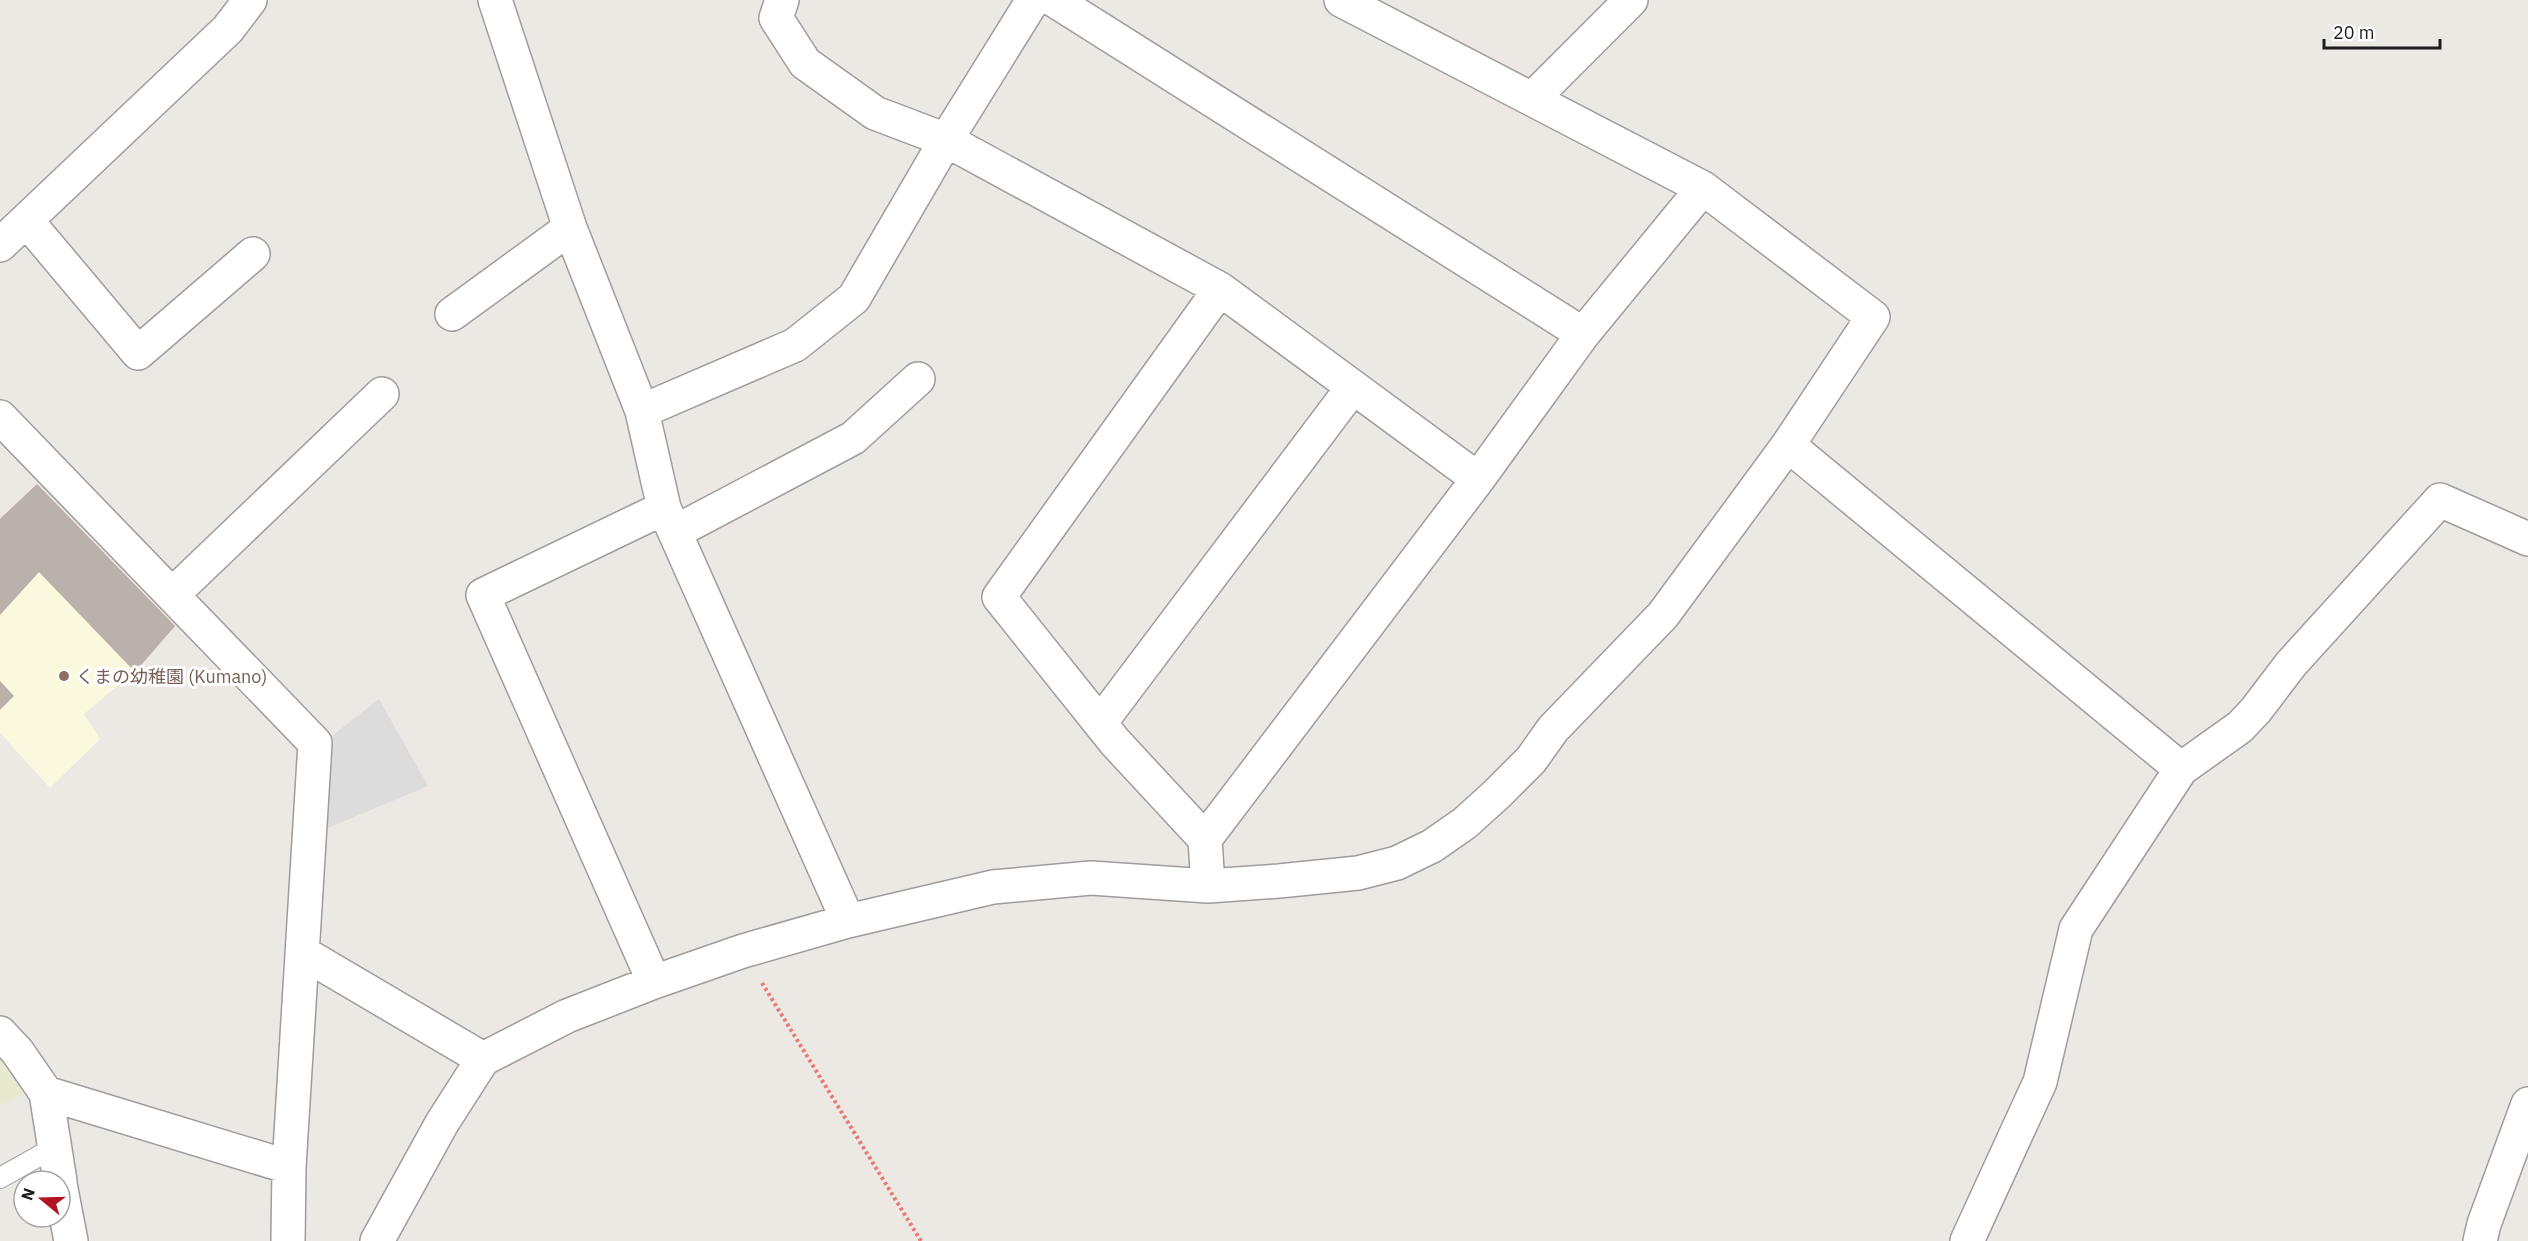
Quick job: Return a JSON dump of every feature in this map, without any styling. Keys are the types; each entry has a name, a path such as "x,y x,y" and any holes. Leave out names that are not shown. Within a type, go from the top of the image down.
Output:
{"street":[{"path":"0,245 228,29 250,0"},
{"path":"495,0 570,228 642,411 670,520 848,921"},
{"path":"782,0 776,18 805,63 875,113 946,141 1220,289 1478,478"},
{"path":"642,411 795,345 854,298 946,141 1033,0"},
{"path":"1054,0 1583,334"},
{"path":"377,1241 442,1124 483,1059 567,1016 743,951 848,921 993,887 1091,878 1208,886 1367,871 1397,863 1423,851 1466,824 1531,760 1554,729 1663,615 1788,445 1873,317 1703,188 1341,0"},
{"path":"1532,99 1631,0"},
{"path":"1205,838 1478,478 1583,334 1703,188"},
{"path":"27,221 138,353 253,254"},
{"path":"452,314 570,228"},
{"path":"1208,886 1205,838 1100,723 999,597 1220,289"},
{"path":"654,982 483,595 670,520 852,438 918,379"},
{"path":"1100,723 1353,387"},
{"path":"173,594 382,394"},
{"path":"0,417 315,743 289,1167 288,1241"},
{"path":"1788,445 2181,769"},
{"path":"1967,1241 2040,1082 2076,929 2181,769 2240,727 2298,656 2440,500 2528,539"},
{"path":"303,953 483,1059"},
{"path":"0,1033 18,1051 46,1094 58,1169"},
{"path":"46,1094 289,1167"},
{"path":"2480,1241 2484,1224 2528,1104"}],"lane":[{"path":"0,1178 55,1148"}],"path":[{"path":"743,951 921,1241"}],"shaded area":[{"name":"くまの幼稚園 (Kumano)","path":"39,571 135,671 84,714 100,739 50,788 0,733 0,709 13,696 0,682 0,614"},
{"path":"379,699 428,786 316,833 322,744"}],"green space":[{"path":"0,1056 30,1091 0,1105"}],"building":[{"name":"くまの幼稚園 (Kumano)","path":"37,485 174,626 135,671 39,571 0,614 0,520"},
{"path":"0,682 13,696 0,709"}],"place":[{"name":"くまの幼稚園 (Kumano)","path":"64,676"}]}
